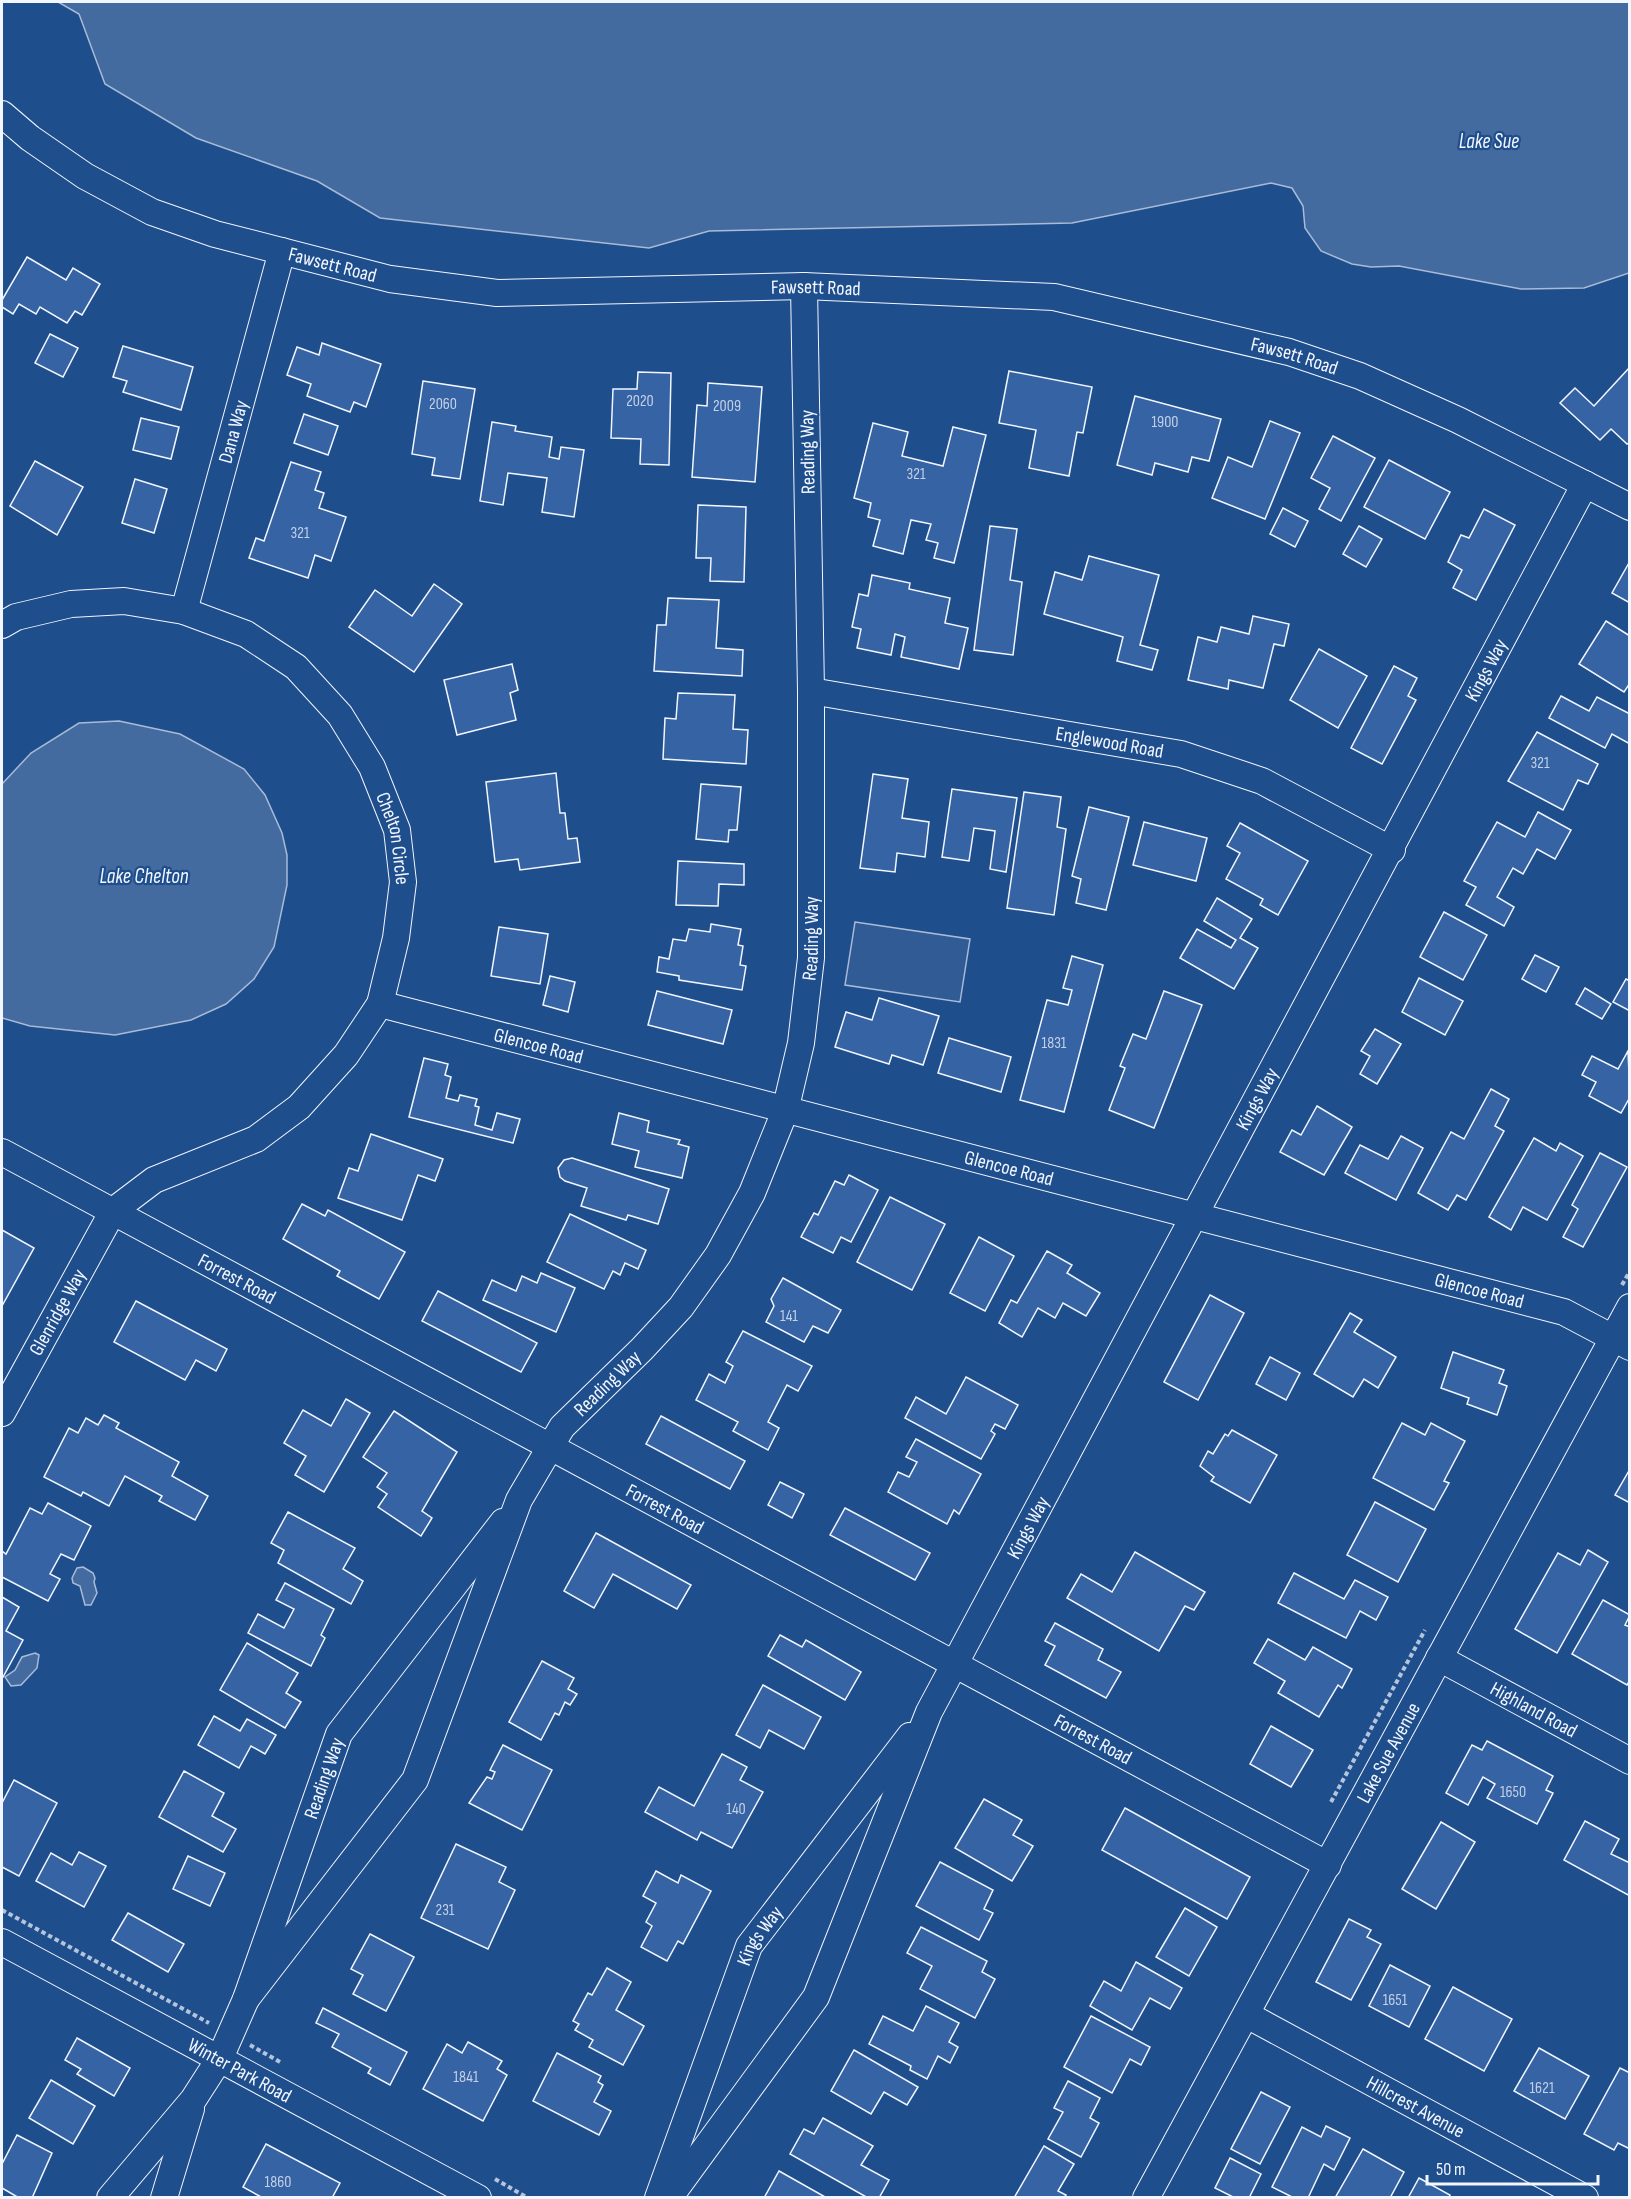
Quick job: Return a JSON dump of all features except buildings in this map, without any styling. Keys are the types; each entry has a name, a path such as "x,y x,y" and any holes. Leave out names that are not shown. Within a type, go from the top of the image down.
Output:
{"street":[{"name":"Fawsett Road","path":"2,114 30,138 85,176 152,212 215,234 390,279 497,293 804,286 1054,297 1289,352 1360,376 1458,420 1629,507"},
{"name":"Dana Way","path":"184,611 282,251"},
{"name":"Reading Way","path":"110,2198 193,2100 220,2058 246,1999 339,1734 519,1500 562,1427 642,1349 681,1307 718,1255 752,1193 785,1111 801,1043 811,958 811,691 804,286"},
{"name":"Kings Way","path":"669,2198 816,1997 929,1713 1392,850 1585,484"},
{"name":"Chelton Circle","path":"2,625 16,617 71,604 124,601 184,611 246,634 296,668 340,715 372,767 397,830 403,882 396,938 380,1004 346,1055 299,1107 255,1140 154,1180 113,1211"},
{"name":"Englewood Road","path":"811,691 1181,754 1262,781 1392,850"},
{"name":"Glencoe Road","path":"380,1004 1564,1312 1621,1342"},
{"name":"Forrest Road","path":"2,1152 1328,1865"},
{"name":"Glenridge Way","path":"2,1413 113,1211"},
{"name":"Lake Sue Avenue","path":"1146,2198 1439,1658 1621,1342 1629,1307"},
{"name":"Reading Way","path":"246,1999 415,1780 519,1500"},
{"name":"Highland Road","path":"1439,1658 1629,1761"},
{"name":"Kings Way","path":"658,2198 749,1946 929,1713"},
{"name":"Winter Park Road","path":"2,1942 478,2198"},
{"name":"Hillcrest Avenue","path":"1247,2015 1586,2198"},
{"name":"Reading Way","path":"164,2198 193,2100"}],"shaded area":[{"path":"855,922 970,939 960,1002 845,985"}],"water":[{"name":"Lake Sue","path":"58,2 1629,2 1629,273 1584,288 1521,289 1399,266 1371,267 1352,264 1321,251 1305,228 1303,206 1292,188 1271,183 1072,223 709,231 649,248 380,218 317,181 196,138 105,84 79,14"},
{"name":"Lake Chelton","path":"119,721 180,734 244,769 265,795 282,833 287,855 287,885 274,947 254,979 226,1004 191,1020 115,1035 30,1026 2,1018 2,784 31,753 79,723"},
{"path":"83,1567 93,1573 95,1578 97,1593 91,1605 85,1605 80,1586 73,1583 72,1578 77,1568"},
{"path":"35,1653 39,1655 37,1668 21,1685 11,1686 5,1677 15,1670 22,1657"}]}
